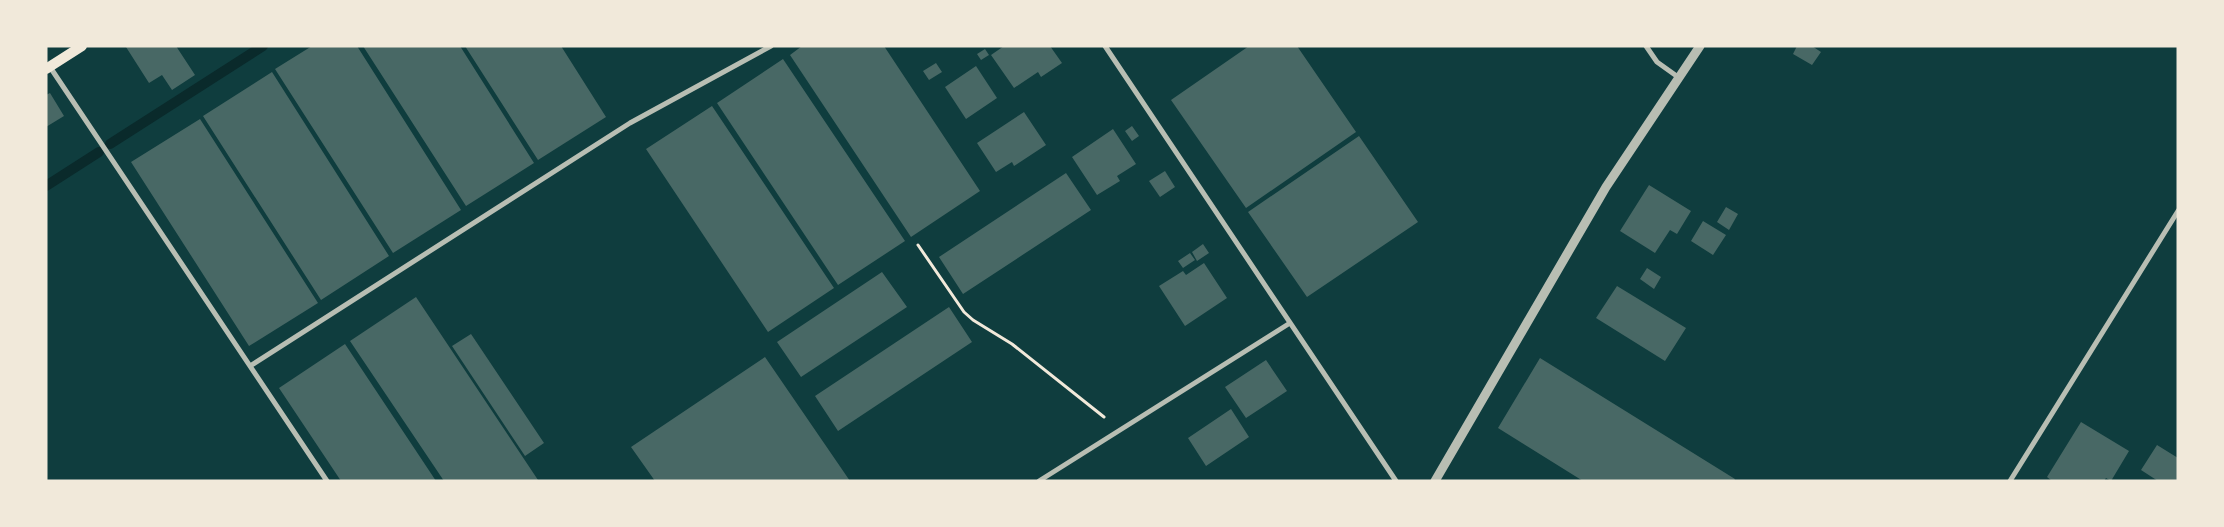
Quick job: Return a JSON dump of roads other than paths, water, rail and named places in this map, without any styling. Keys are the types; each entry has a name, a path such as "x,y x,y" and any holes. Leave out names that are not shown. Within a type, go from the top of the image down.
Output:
{"main road":[{"path":"48,68 82,46"}],"street":[{"path":"250,366 630,123 771,46"},
{"path":"1105,46 1396,481"},
{"path":"1646,46 1657,62 1678,77"},
{"path":"1434,481 1606,187 1700,46"},
{"path":"48,68 327,481"},
{"path":"2010,481 2178,211"},
{"path":"1039,481 1290,323"}],"waterway":[{"path":"110,144 263,46"},
{"path":"46,186 99,152"}]}
